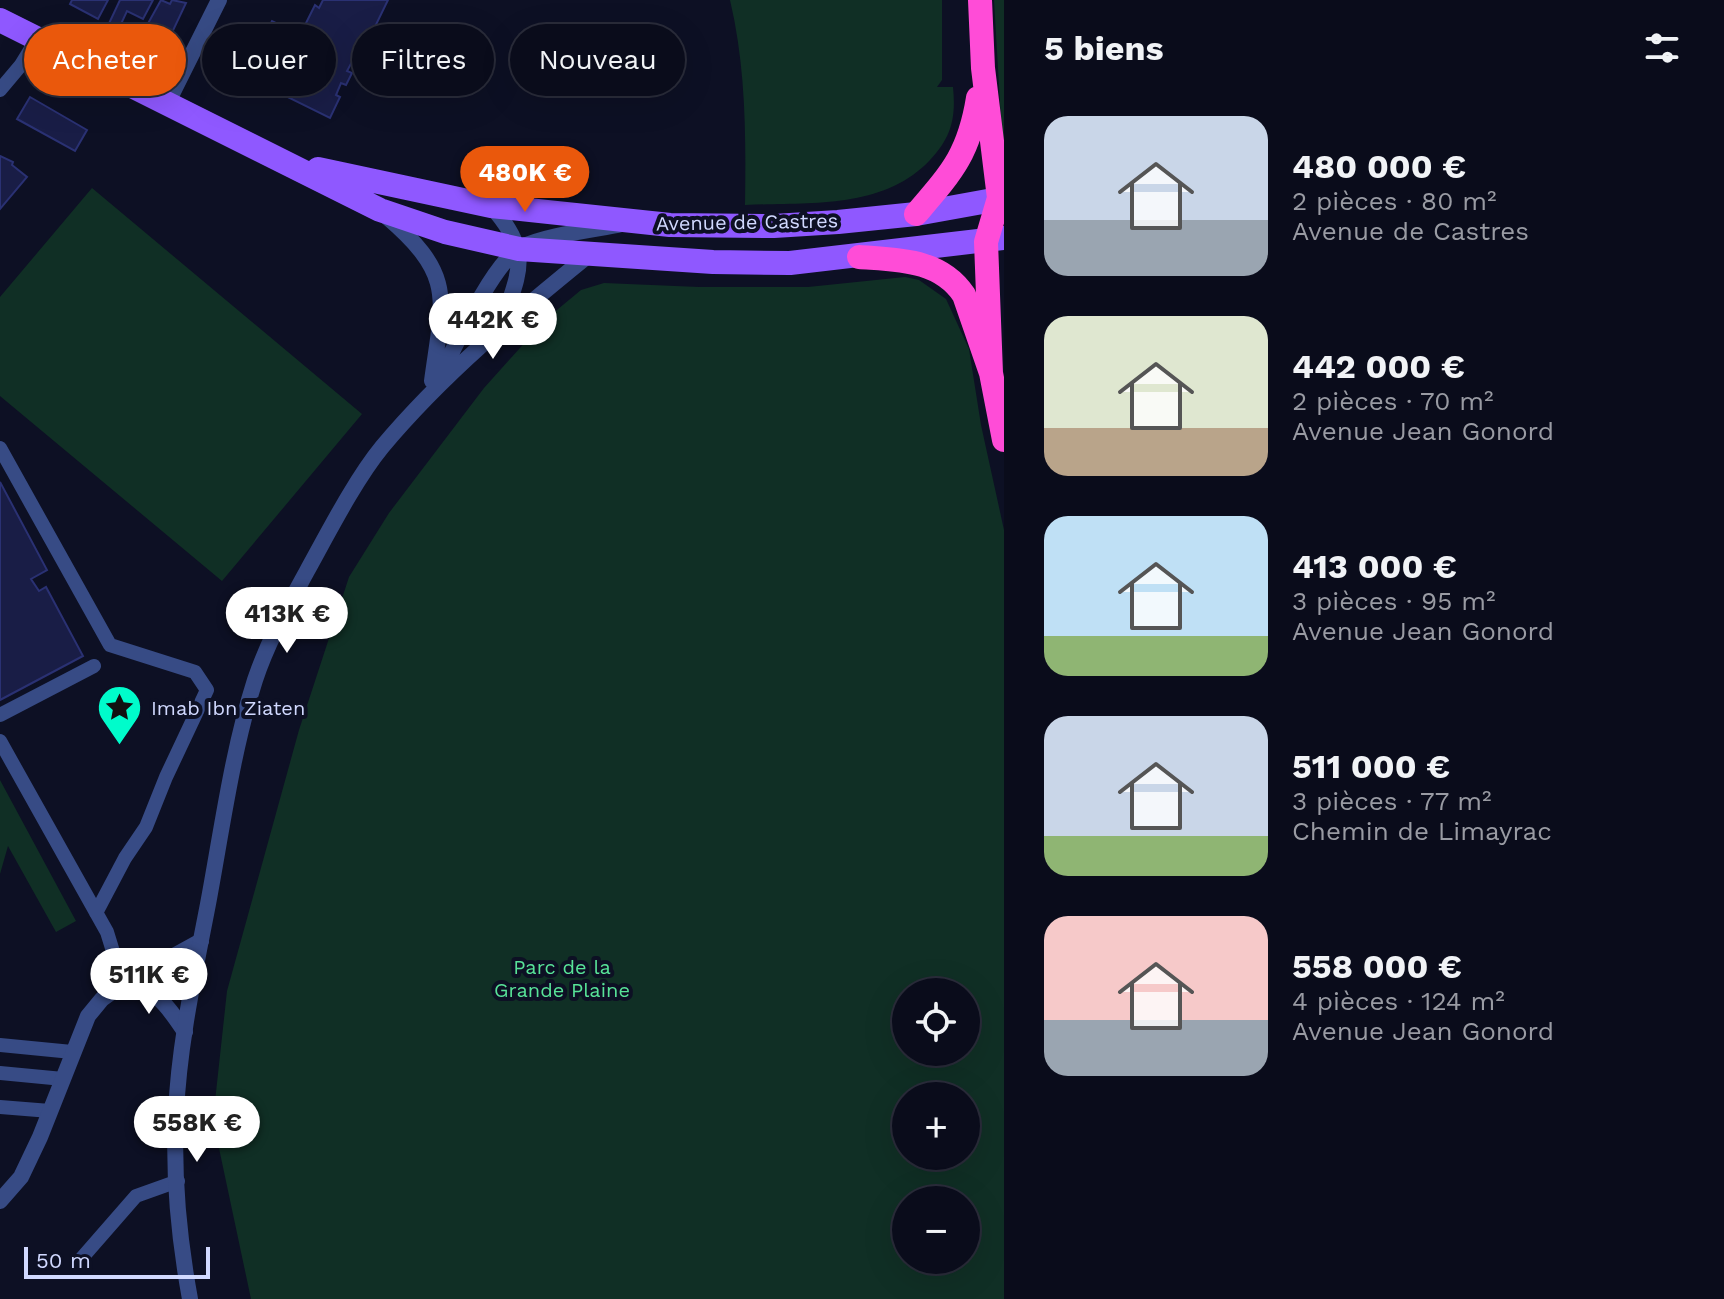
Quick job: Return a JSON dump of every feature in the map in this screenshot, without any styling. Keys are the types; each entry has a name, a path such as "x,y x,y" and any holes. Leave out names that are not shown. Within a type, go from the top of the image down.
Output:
{"highway":[{"path":"980,0 983,68 1002,198 991,373"},
{"path":"916,214 964,153 974,124 983,68"},
{"path":"859,257 920,263 948,276 964,295 991,373 1004,440"}],"main road":[{"name":"Avenue de Castres","path":"0,20 24,32"},
{"name":"Avenue de Castres","path":"151,96 380,210 445,232 519,249 790,263 859,257 998,237"},
{"name":"Avenue de Castres","path":"288,163 491,206 630,222 706,227 774,226 916,214 1002,198"}],"street":[{"path":"167,104 219,0"},
{"path":"491,206 508,225 519,249 520,268 501,326"},
{"path":"380,210 412,238 426,256 441,288 442,309 431,392"},
{"path":"431,392 498,270 519,249 630,222"},
{"path":"190,1299 178,1181 176,1112 185,1032 201,941 241,725 256,676 278,623 326,536 380,450 431,392 501,326 590,254"},
{"path":"0,1201 21,1177 88,1016 102,999 123,984 201,941"},
{"path":"123,984 143,987 166,1003 185,1032"}],"lane":[{"path":"0,90 24,60"},
{"path":"0,448 110,645 195,672 207,690 146,827 125,858 96,913"},
{"path":"0,715 94,666"},
{"path":"0,741 107,932 123,984"},
{"path":"0,1045 72,1052"},
{"path":"0,1073 63,1079"},
{"path":"0,1107 50,1111"},
{"path":"81,1259 136,1196 178,1181"}],"green space":[{"path":"730,0 942,0 942,80 937,87 953,87 954,98 951,126 943,143 930,160 890,188 819,203 745,205 742,76"},
{"path":"994,0 1004,0 1004,147 1002,137"},
{"path":"92,188 362,414 222,581 0,396 0,297"},
{"name":"Parc de la Grande Plaine","path":"905,277 919,280 946,299 969,349 981,425 1004,530 1004,1299 251,1299 213,1120 227,991 299,730 349,577 389,513 484,388 546,319 581,290 604,283 808,287"},
{"path":"0,780 76,921 56,932 8,846 0,874"}],"building":[{"path":"72,0 108,0 98,19 70,4"},
{"path":"120,0 153,0 143,19 127,11 121,24 109,24"},
{"path":"161,0 170,4 172,0 186,3 176,24 148,24"},
{"path":"323,0 388,0 376,24 352,24 352,62 347,71 352,73 346,85 341,83 336,95 336,24 306,24 315,5 319,8"},
{"path":"336,95 340,97 330,118 285,96"},
{"path":"30,97 87,130 75,151 17,119"},
{"path":"0,156 13,162 12,165 27,177 0,209"},
{"path":"0,482 47,570 31,579 39,591 46,587 83,656 0,700"}],"place":[{"name":"Imab Ibn Ziaten","path":"120,747"}]}
